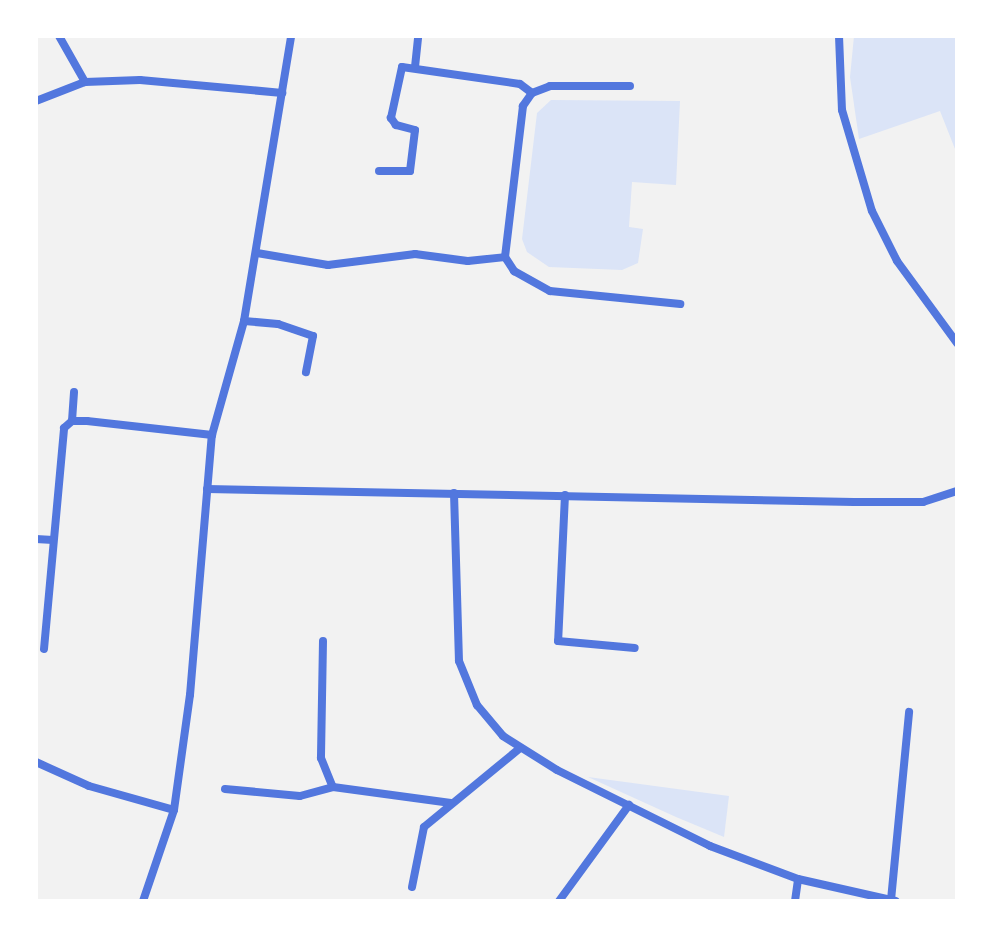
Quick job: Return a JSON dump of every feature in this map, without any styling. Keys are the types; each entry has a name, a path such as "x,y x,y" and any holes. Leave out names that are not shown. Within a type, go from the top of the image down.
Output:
{"street":[{"path":"59,36 85,82"},
{"path":"143,901 174,810 190,695 212,435 244,321 291,36"},
{"path":"415,67 418,36"},
{"path":"839,36 842,110 872,211 897,261 957,343"},
{"path":"379,171 410,171 415,130 396,125 391,118 398,71 415,67 505,78 532,93"},
{"path":"36,101 85,82 188,82 282,93"},
{"path":"630,86 550,86 532,93 523,106 505,257 530,284 550,291 680,304"},
{"path":"257,253 328,265 415,254 468,261 505,257"},
{"path":"244,321 278,324 313,336 306,372"},
{"path":"44,649 61,435 72,421 74,392"},
{"path":"72,421 212,435"},
{"path":"207,489 923,502 957,491"},
{"path":"454,493 459,661 477,705 519,749 710,846 798,879 894,900 909,712"},
{"path":"565,495 558,641 635,648"},
{"path":"36,539 53,540"},
{"path":"36,610 47,611"},
{"path":"323,641 321,758 333,787"},
{"path":"412,887 420,834 451,803 519,749"},
{"path":"36,762 89,786 174,810"},
{"path":"225,789 300,796 333,787 451,803"},
{"path":"559,901 629,805"},
{"path":"795,901 798,879"}],"shaded area":[{"path":"854,36 957,36 957,154 940,111 859,139 850,77"},
{"path":"551,100 680,101 676,185 632,182 629,227 643,229 638,263 622,270 549,267 527,252 522,239 537,113"},
{"path":"588,777 729,796 724,837 676,817"}]}
